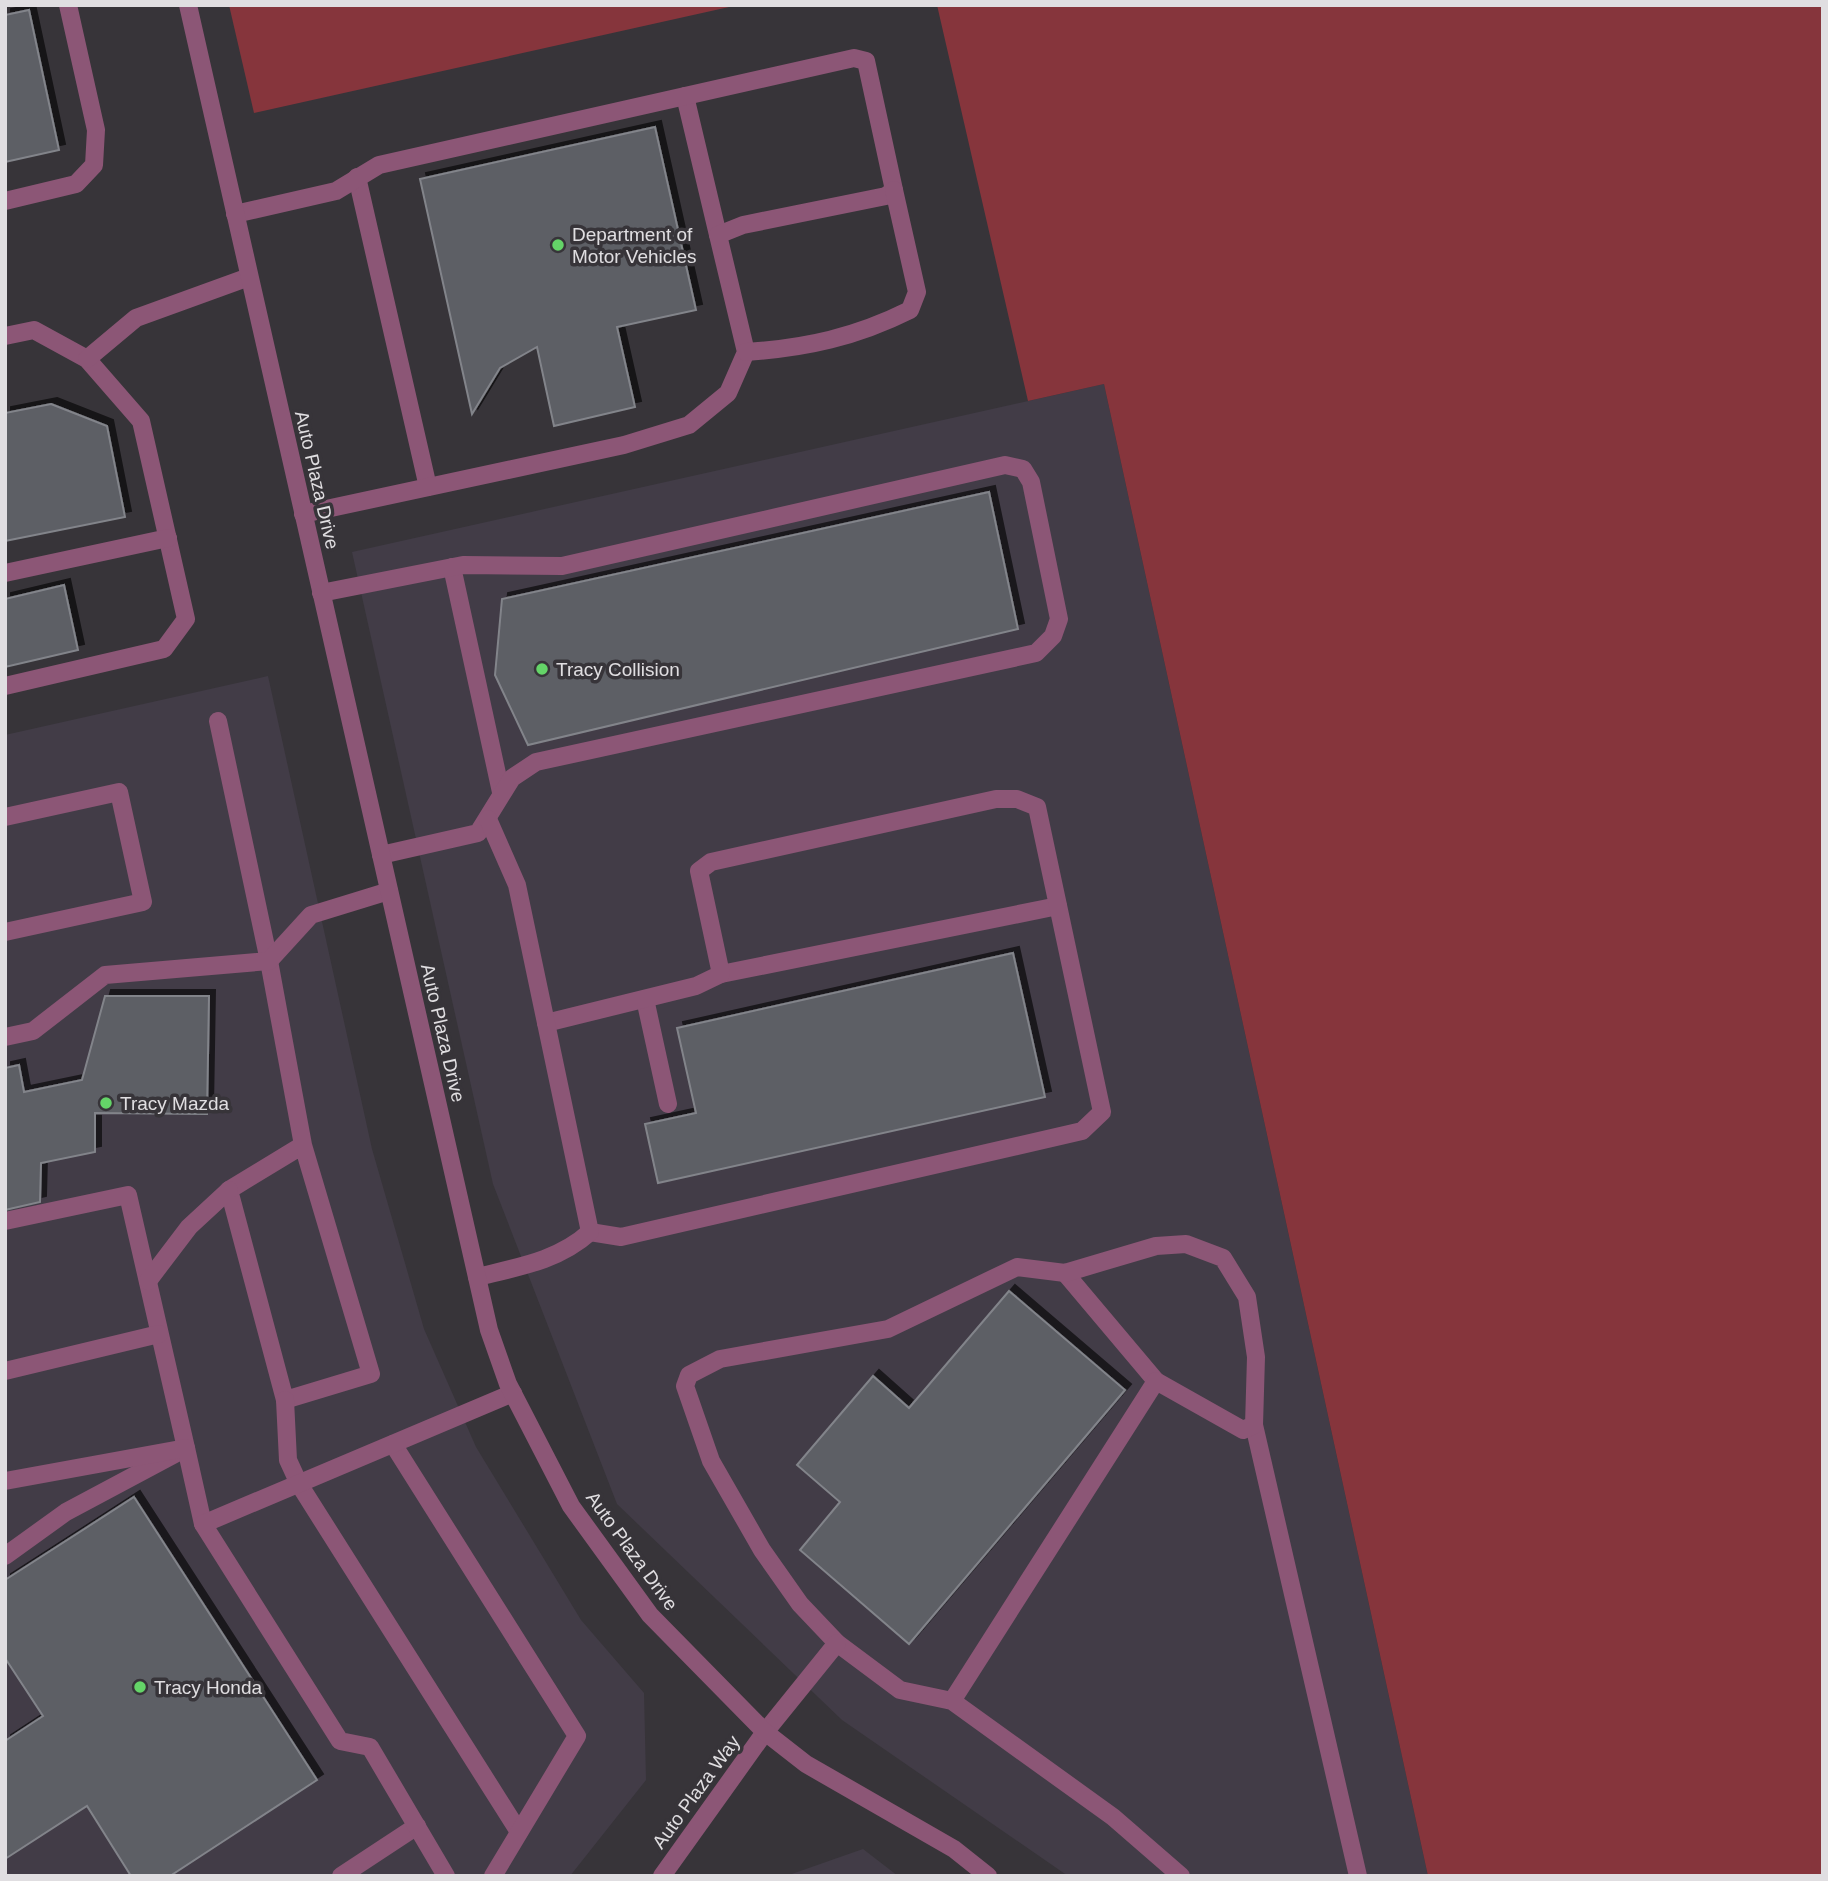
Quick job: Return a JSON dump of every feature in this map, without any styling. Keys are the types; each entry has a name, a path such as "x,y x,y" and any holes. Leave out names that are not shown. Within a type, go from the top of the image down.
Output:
{"street":[{"path":"5,201 76,184 94,165 96,130 68,5"},
{"name":"Auto Plaza Drive","path":"188,5 489,1330 513,1393 571,1506 650,1615 765,1732 806,1763 954,1849 988,1876"},
{"path":"235,214 336,191 379,165 854,58 866,61 917,292 910,310 876,327 800,348 746,352"},
{"path":"303,514 624,444 689,425 728,393 746,352 685,96"},
{"path":"357,177 428,487"},
{"path":"718,235 743,225 886,196 894,190"},
{"path":"87,359 136,318 250,277"},
{"path":"5,336 34,330 87,359 141,421 186,619 164,649 5,686"},
{"path":"321,593 452,567 562,566 1005,466 1023,469 1031,482 1059,619 1053,636 1036,653 536,762 512,778 478,833 381,855"},
{"path":"5,573 168,538"},
{"path":"452,567 501,792"},
{"path":"218,720 269,961 303,1145 371,1374 285,1400"},
{"path":"5,817 118,792 143,902 5,932"},
{"path":"590,1231 621,1237 1082,1131 1102,1112 1037,807 1017,799 996,799 711,862 699,871 722,974"},
{"path":"488,819 517,885 590,1231"},
{"path":"5,1037 33,1031 105,975 269,961 311,915 389,891"},
{"path":"546,1023 696,986 722,974 1058,906"},
{"path":"645,999 668,1104"},
{"path":"148,1281 189,1227 229,1190 303,1145"},
{"path":"229,1190 285,1400 288,1460 299,1484 519,1832"},
{"path":"5,1221 128,1195 203,1524 340,1741 370,1747 446,1876"},
{"path":"477,1278 552,1258 575,1245 590,1231"},
{"path":"1181,1876 1113,1817 952,1701 900,1690 837,1643 779,1576 711,1461 685,1386 689,1375 720,1359 888,1329 1017,1267 1065,1273 1156,1246 1186,1244 1223,1258 1247,1297 1256,1357 1254,1425 1358,1876"},
{"path":"1065,1273 1156,1381 1243,1430 1254,1425"},
{"path":"5,1371 159,1334"},
{"path":"952,1701 1156,1381"},
{"path":"203,1524 513,1393"},
{"path":"393,1444 576,1735 493,1876"},
{"path":"5,1481 186,1448"},
{"path":"5,1556 65,1512 186,1448"},
{"name":"Auto Plaza Way","path":"662,1876 765,1732 837,1643"},
{"path":"341,1876 417,1826"}],"shaded area":[{"path":"229,5 738,5 254,113"},
{"path":"937,5 1823,5 1823,1876 1428,1876 1104,384 1028,401"},
{"path":"1104,384 1428,1876 1068,1876 842,1720 617,1504 493,1184 352,552"},
{"path":"268,676 372,1149 424,1329 476,1447 581,1620 644,1693 646,1780 570,1876 5,1876 5,735"},
{"path":"863,1849 898,1876 786,1876"}],"building":[{"path":"29,10 59,150 5,162 5,15"},
{"name":"Department of Motor Vehicles","path":"655,127 696,310 617,327 635,407 554,426 537,347 500,368 472,414 420,179"},
{"path":"51,404 107,426 125,517 5,541 5,413"},
{"path":"989,492 1018,629 528,745 495,675 502,599"},
{"path":"64,585 78,650 5,667 5,599"},
{"path":"1013,953 1045,1097 658,1183 645,1124 696,1113 677,1028"},
{"name":"Tracy Mazda","path":"105,996 209,996 207,1114 95,1113 95,1152 41,1163 40,1202 5,1210 5,1068 19,1065 24,1092 82,1080"},
{"path":"1009,1291 1125,1390 909,1644 800,1550 840,1502 797,1465 873,1376 909,1408"},
{"name":"Tracy Honda","path":"134,1497 317,1780 170,1876 131,1876 87,1806 5,1859 5,1741 43,1716 5,1658 5,1580"}],"place":[{"name":"Department of Motor Vehicles","path":"558,245"},
{"name":"Tracy Collision","path":"542,669"},
{"name":"Tracy Mazda","path":"106,1103"},
{"name":"Tracy Honda","path":"140,1687"}]}
